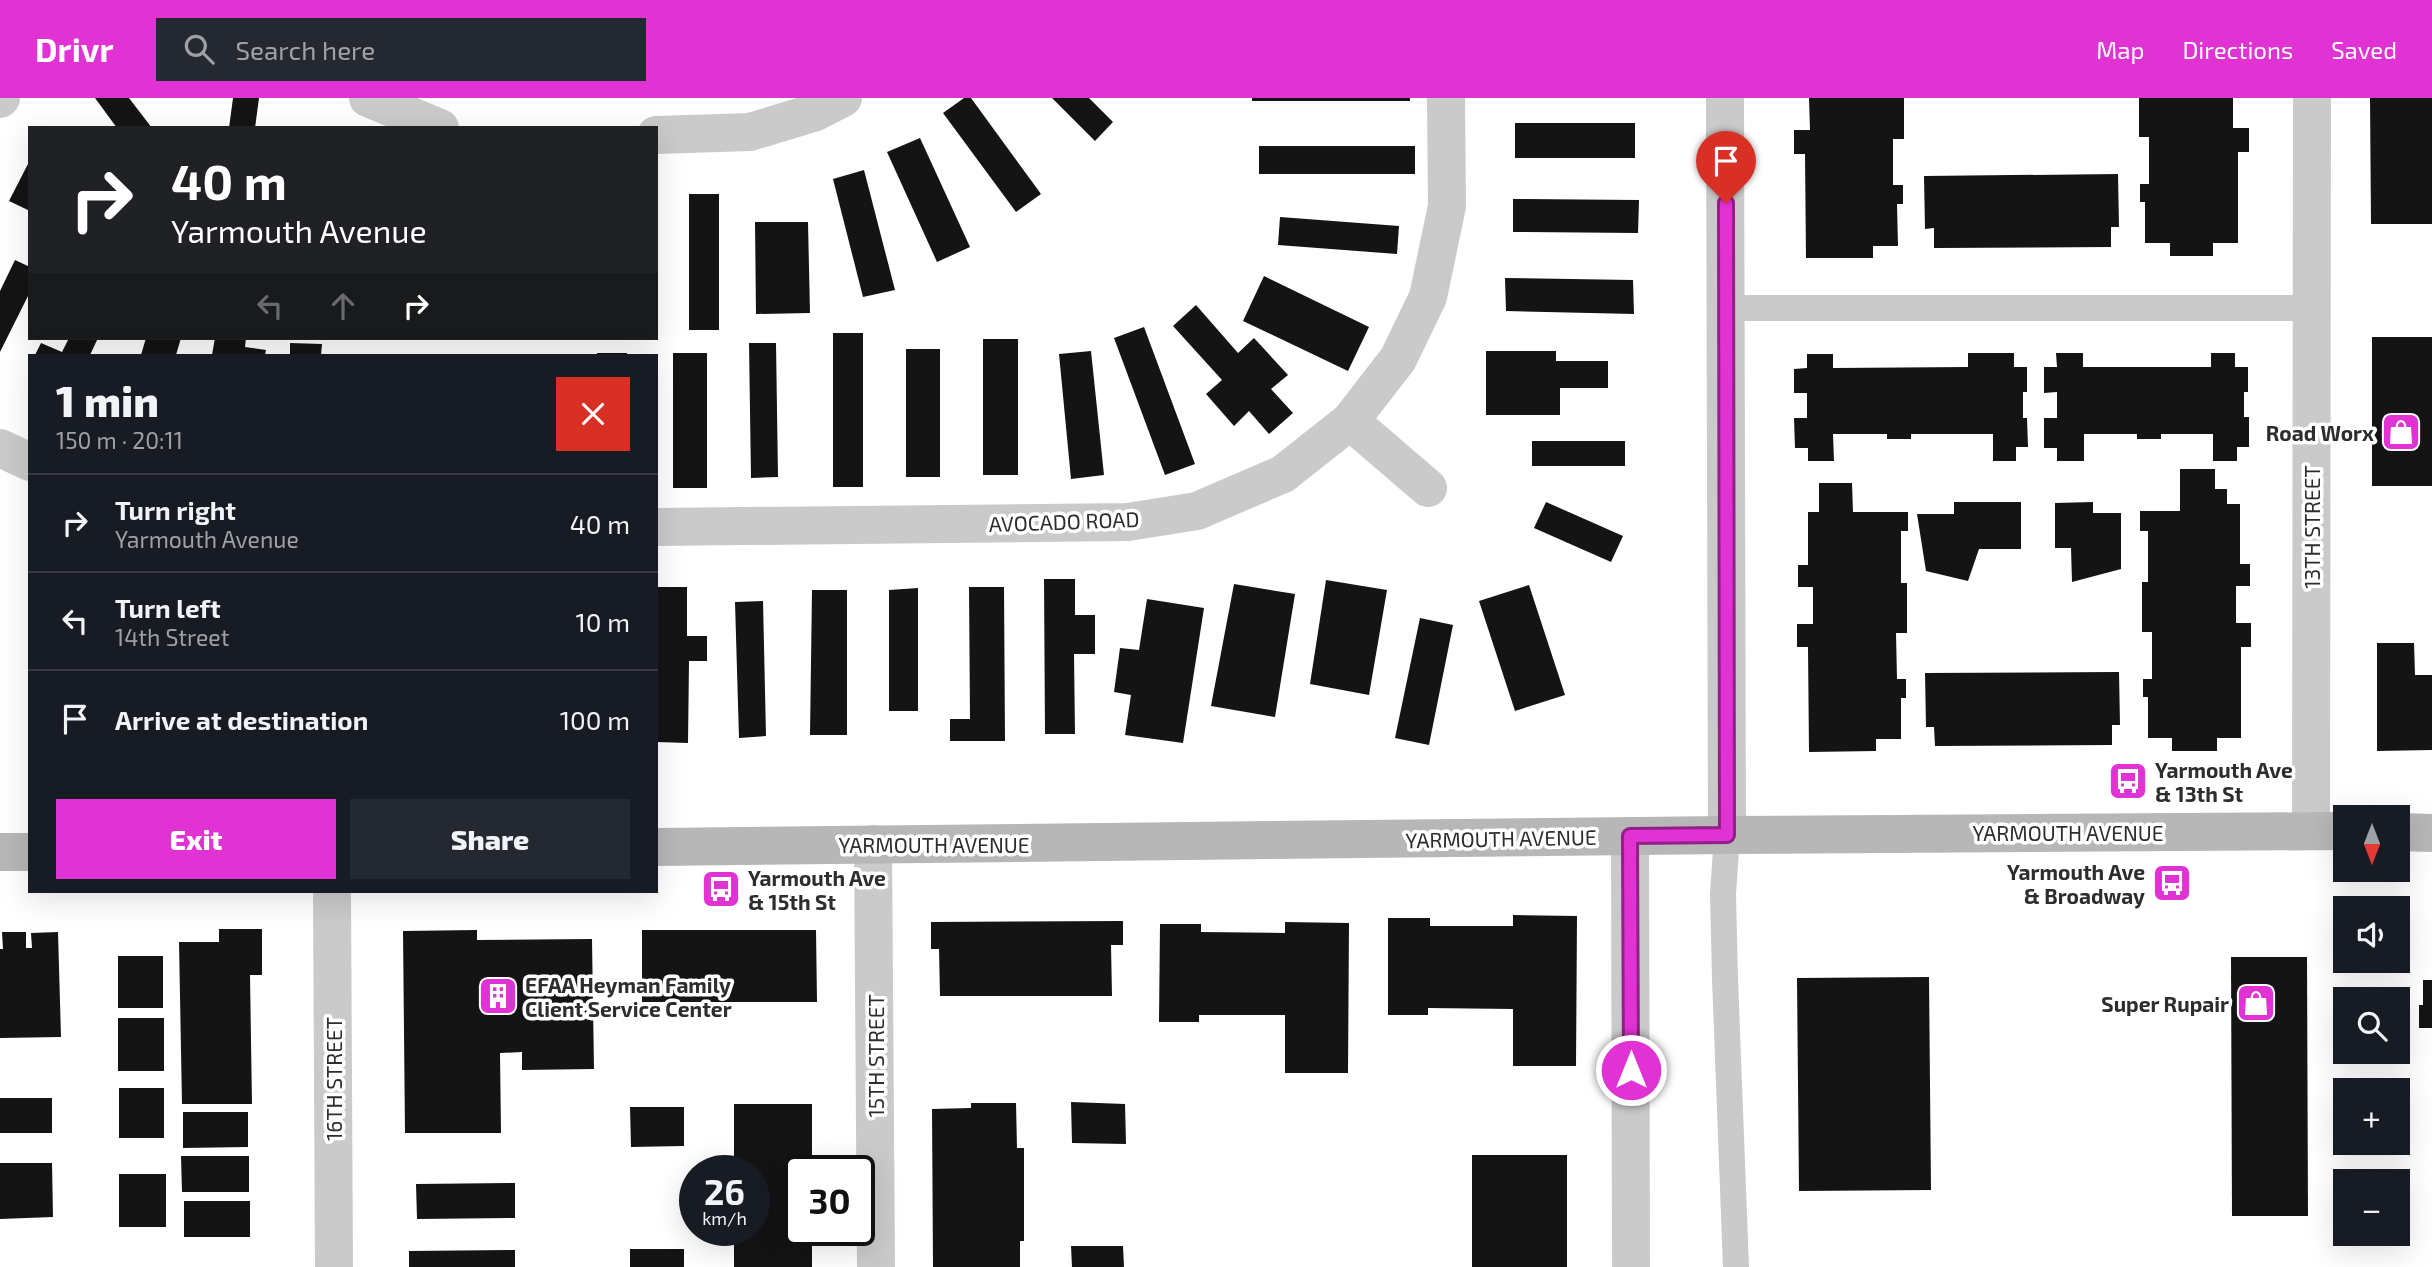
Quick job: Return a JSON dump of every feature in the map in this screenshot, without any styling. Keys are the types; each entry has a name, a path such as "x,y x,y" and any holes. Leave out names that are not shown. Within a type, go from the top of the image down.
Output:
{"street":[{"path":"368,98 435,126"},
{"path":"658,135 750,132 816,112 843,98"},
{"name":"AVOCADO ROAD","path":"658,527 1128,522 1197,511 1283,474 1350,421 1398,359 1428,297 1447,205 1446,98"},
{"path":"1726,98 1727,835"},
{"name":"13TH STREET","path":"2312,98 2311,308 2328,831"},
{"path":"1350,421 1428,488"},
{"path":"0,448 28,461"},
{"name":"YARMOUTH AVENUE","path":"658,847 2328,831"},
{"path":"2410,832 2432,833"},
{"path":"1630,836 1631,1267"},
{"name":"15TH STREET","path":"873,844 876,1267"},
{"path":"0,852 28,852"},
{"name":"16TH STREET","path":"332,893 334,1267"}],"lane":[{"path":"1726,308 2311,308"},
{"path":"1727,835 1723,894 1724,955 1736,1267"}],"building":[{"path":"95,98 129,98 150,126 116,126"},
{"path":"233,98 259,98 255,126 229,126"},
{"path":"964,98 971,98 1041,194 1016,212 943,113"},
{"path":"1052,98 1089,98 1113,122 1095,141"},
{"path":"1252,98 1410,98 1410,101 1252,101"},
{"path":"1809,98 1904,98 1904,139 1893,139 1893,185 1903,185 1903,204 1897,204 1898,246 1873,246 1873,258 1806,258 1805,154 1794,154 1794,130 1810,130"},
{"path":"2139,98 2233,98 2233,128 2249,128 2249,152 2238,152 2238,243 2213,243 2213,256 2170,256 2170,243 2145,243 2145,202 2140,202 2140,184 2149,184 2149,137 2139,137"},
{"path":"2370,98 2432,98 2432,224 2371,224"},
{"path":"1515,123 1635,123 1635,158 1515,158"},
{"path":"920,138 970,247 937,262 887,152"},
{"path":"1259,146 1415,146 1415,174 1259,174"},
{"path":"28,164 28,210 9,201"},
{"path":"864,170 895,290 863,297 833,179"},
{"path":"2118,174 2119,227 2111,227 2111,247 1934,248 1934,228 1925,229 1924,176"},
{"path":"689,194 719,194 719,330 689,330"},
{"path":"1513,199 1639,200 1638,233 1513,232"},
{"path":"1280,217 1399,226 1397,254 1278,245"},
{"path":"755,222 808,222 810,313 756,314"},
{"path":"15,260 28,266 28,296 0,352 0,291"},
{"path":"1264,276 1369,327 1348,371 1243,321"},
{"path":"1505,278 1633,280 1634,314 1506,311"},
{"path":"1196,305 1238,353 1254,338 1288,375 1271,389 1293,413 1269,434 1249,411 1234,426 1206,394 1222,380 1173,326"},
{"path":"1144,327 1195,464 1165,475 1114,338"},
{"path":"833,333 863,333 863,487 833,487"},
{"path":"2372,337 2432,337 2432,486 2372,486"},
{"path":"983,339 1018,339 1018,475 983,475"},
{"path":"68,340 97,340 90,354 36,354 41,343 62,352"},
{"path":"145,340 180,340 176,354 141,354"},
{"path":"215,340 246,340 245,347 266,350 265,354 212,354"},
{"path":"290,343 322,344 321,354 290,354"},
{"path":"749,343 776,343 778,477 751,478"},
{"path":"906,349 940,349 940,477 906,477"},
{"path":"1091,351 1104,475 1071,479 1059,354"},
{"path":"1486,351 1556,351 1556,361 1608,361 1608,388 1560,388 1560,415 1486,415"},
{"path":"673,353 707,353 707,488 673,488"},
{"path":"1968,353 2014,353 2014,367 2027,367 2023,418 2027,418 2028,447 2016,447 2016,461 1993,461 1993,434 1911,434 1911,439 1887,439 1887,434 1833,434 1834,461 1808,461 1808,448 1795,448 1794,418 1807,418 1807,393 1794,393 1794,369 1807,368 1807,354 1833,354 1833,368 1968,367"},
{"path":"2056,353 2083,353 2083,367 2211,367 2211,353 2235,353 2235,367 2248,367 2244,417 2249,417 2249,447 2237,447 2237,461 2213,461 2213,434 2161,434 2161,439 2137,439 2137,434 2084,434 2084,461 2057,461 2057,448 2044,448 2044,418 2057,418 2057,392 2044,393 2044,367 2057,367"},
{"path":"1532,441 1625,441 1625,466 1532,466"},
{"path":"2180,469 2215,469 2215,489 2227,489 2227,504 2240,504 2240,564 2250,564 2250,586 2236,586 2236,623 2251,623 2251,647 2241,647 2241,738 2217,738 2217,751 2172,751 2172,738 2148,738 2148,697 2143,697 2143,679 2152,679 2152,632 2142,632 2142,582 2148,582 2148,531 2140,531 2140,511 2180,511"},
{"path":"1819,483 1852,483 1853,512 1908,512 1908,531 1901,531 1901,583 1907,583 1907,633 1896,633 1897,679 1906,679 1906,698 1901,698 1901,739 1876,739 1876,751 1809,752 1808,647 1797,647 1797,624 1813,624 1813,587 1798,587 1798,565 1808,565 1808,512 1819,512"},
{"path":"1546,502 1623,536 1611,562 1534,528"},
{"path":"1954,502 2021,502 2021,549 1979,549 1968,581 1926,571 1917,514 1954,514"},
{"path":"2093,502 2093,513 2121,513 2121,569 2072,582 2071,548 2055,548 2055,503"},
{"path":"1044,579 1075,579 1075,615 1095,615 1095,654 1074,654 1075,734 1045,734"},
{"path":"1326,580 1387,590 1369,695 1310,684"},
{"path":"1234,584 1295,594 1275,717 1211,706"},
{"path":"1529,585 1565,695 1515,711 1479,601"},
{"path":"658,587 687,587 687,636 707,636 707,661 689,661 688,743 658,742"},
{"path":"969,587 1004,587 1005,741 950,741 950,719 970,719"},
{"path":"918,588 918,711 889,711 889,590"},
{"path":"812,590 847,590 847,735 810,735"},
{"path":"1147,599 1204,608 1183,743 1125,735 1131,695 1114,692 1120,648 1139,650"},
{"path":"763,601 766,736 739,738 735,602"},
{"path":"1420,618 1453,625 1429,745 1395,738"},
{"path":"2377,643 2414,643 2415,675 2432,675 2432,750 2377,751"},
{"path":"2119,672 2120,725 2112,725 2112,745 1935,746 1934,727 1926,727 1925,673"},
{"path":"1513,915 1577,916 1576,1066 1513,1066 1513,1009 1428,1008 1428,1015 1388,1015 1388,918 1430,918 1430,926 1513,926"},
{"path":"1123,921 1123,945 1111,945 1112,996 940,996 939,949 931,949 931,922"},
{"path":"1285,922 1349,923 1348,1073 1285,1073 1285,1015 1199,1015 1199,1022 1159,1022 1160,924 1201,924 1201,932 1285,933"},
{"path":"219,929 262,929 262,975 250,975 252,1104 182,1104 179,942 219,942"},
{"name":"EFAA Heyman Family Client Service Center","path":"477,930 477,940 592,939 594,1069 522,1070 522,1052 500,1053 501,1133 405,1133 403,931"},
{"path":"642,930 816,930 817,1002 642,1002"},
{"path":"2,932 26,932 26,948 32,948 31,933 58,932 61,1037 0,1038"},
{"path":"118,956 163,956 163,1008 118,1008"},
{"path":"2231,957 2307,957 2308,1216 2232,1216"},
{"path":"1929,977 1931,1190 1799,1191 1797,978"},
{"path":"2423,980 2432,980 2432,1028 2419,1028"},
{"path":"118,1018 164,1018 164,1071 118,1071"},
{"path":"119,1088 164,1088 164,1138 119,1138"},
{"path":"0,1098 52,1098 52,1133 0,1133"},
{"path":"1071,1102 1125,1104 1126,1144 1072,1143"},
{"path":"971,1103 1016,1103 1017,1148 1024,1148 1024,1241 1020,1241 1020,1267 933,1267 932,1109 971,1108"},
{"path":"734,1104 812,1104 812,1155 784,1155 784,1246 812,1246 812,1267 734,1267 734,1246 770,1246 770,1155 734,1155"},
{"path":"630,1107 684,1107 684,1146 631,1147"},
{"path":"183,1112 248,1112 248,1147 183,1148"},
{"path":"1472,1155 1567,1155 1567,1267 1472,1267"},
{"path":"181,1156 249,1156 249,1192 182,1192"},
{"path":"0,1163 52,1163 53,1217 0,1219"},
{"path":"119,1174 166,1174 166,1227 119,1227"},
{"path":"515,1183 515,1218 417,1219 416,1184"},
{"path":"184,1201 250,1201 250,1237 184,1237"},
{"path":"1071,1246 1123,1246 1124,1267 1072,1267"},
{"path":"630,1249 684,1249 684,1267 630,1267"},
{"path":"515,1250 515,1267 409,1267 409,1251"}],"place":[{"name":"Road Worx","path":"2401,432"},
{"name":"Yarmouth Ave & 13th St","path":"2128,781"},
{"name":"Yarmouth Ave & Broadway","path":"2172,883"},
{"name":"Yarmouth Ave & 15th St","path":"721,889"},
{"name":"EFAA Heyman Family Client Service Center","path":"498,996"},
{"name":"Super Rupair","path":"2256,1003"}],"route":[{"path":"1631,1070 1630,836 1727,835 1726,203"}]}
